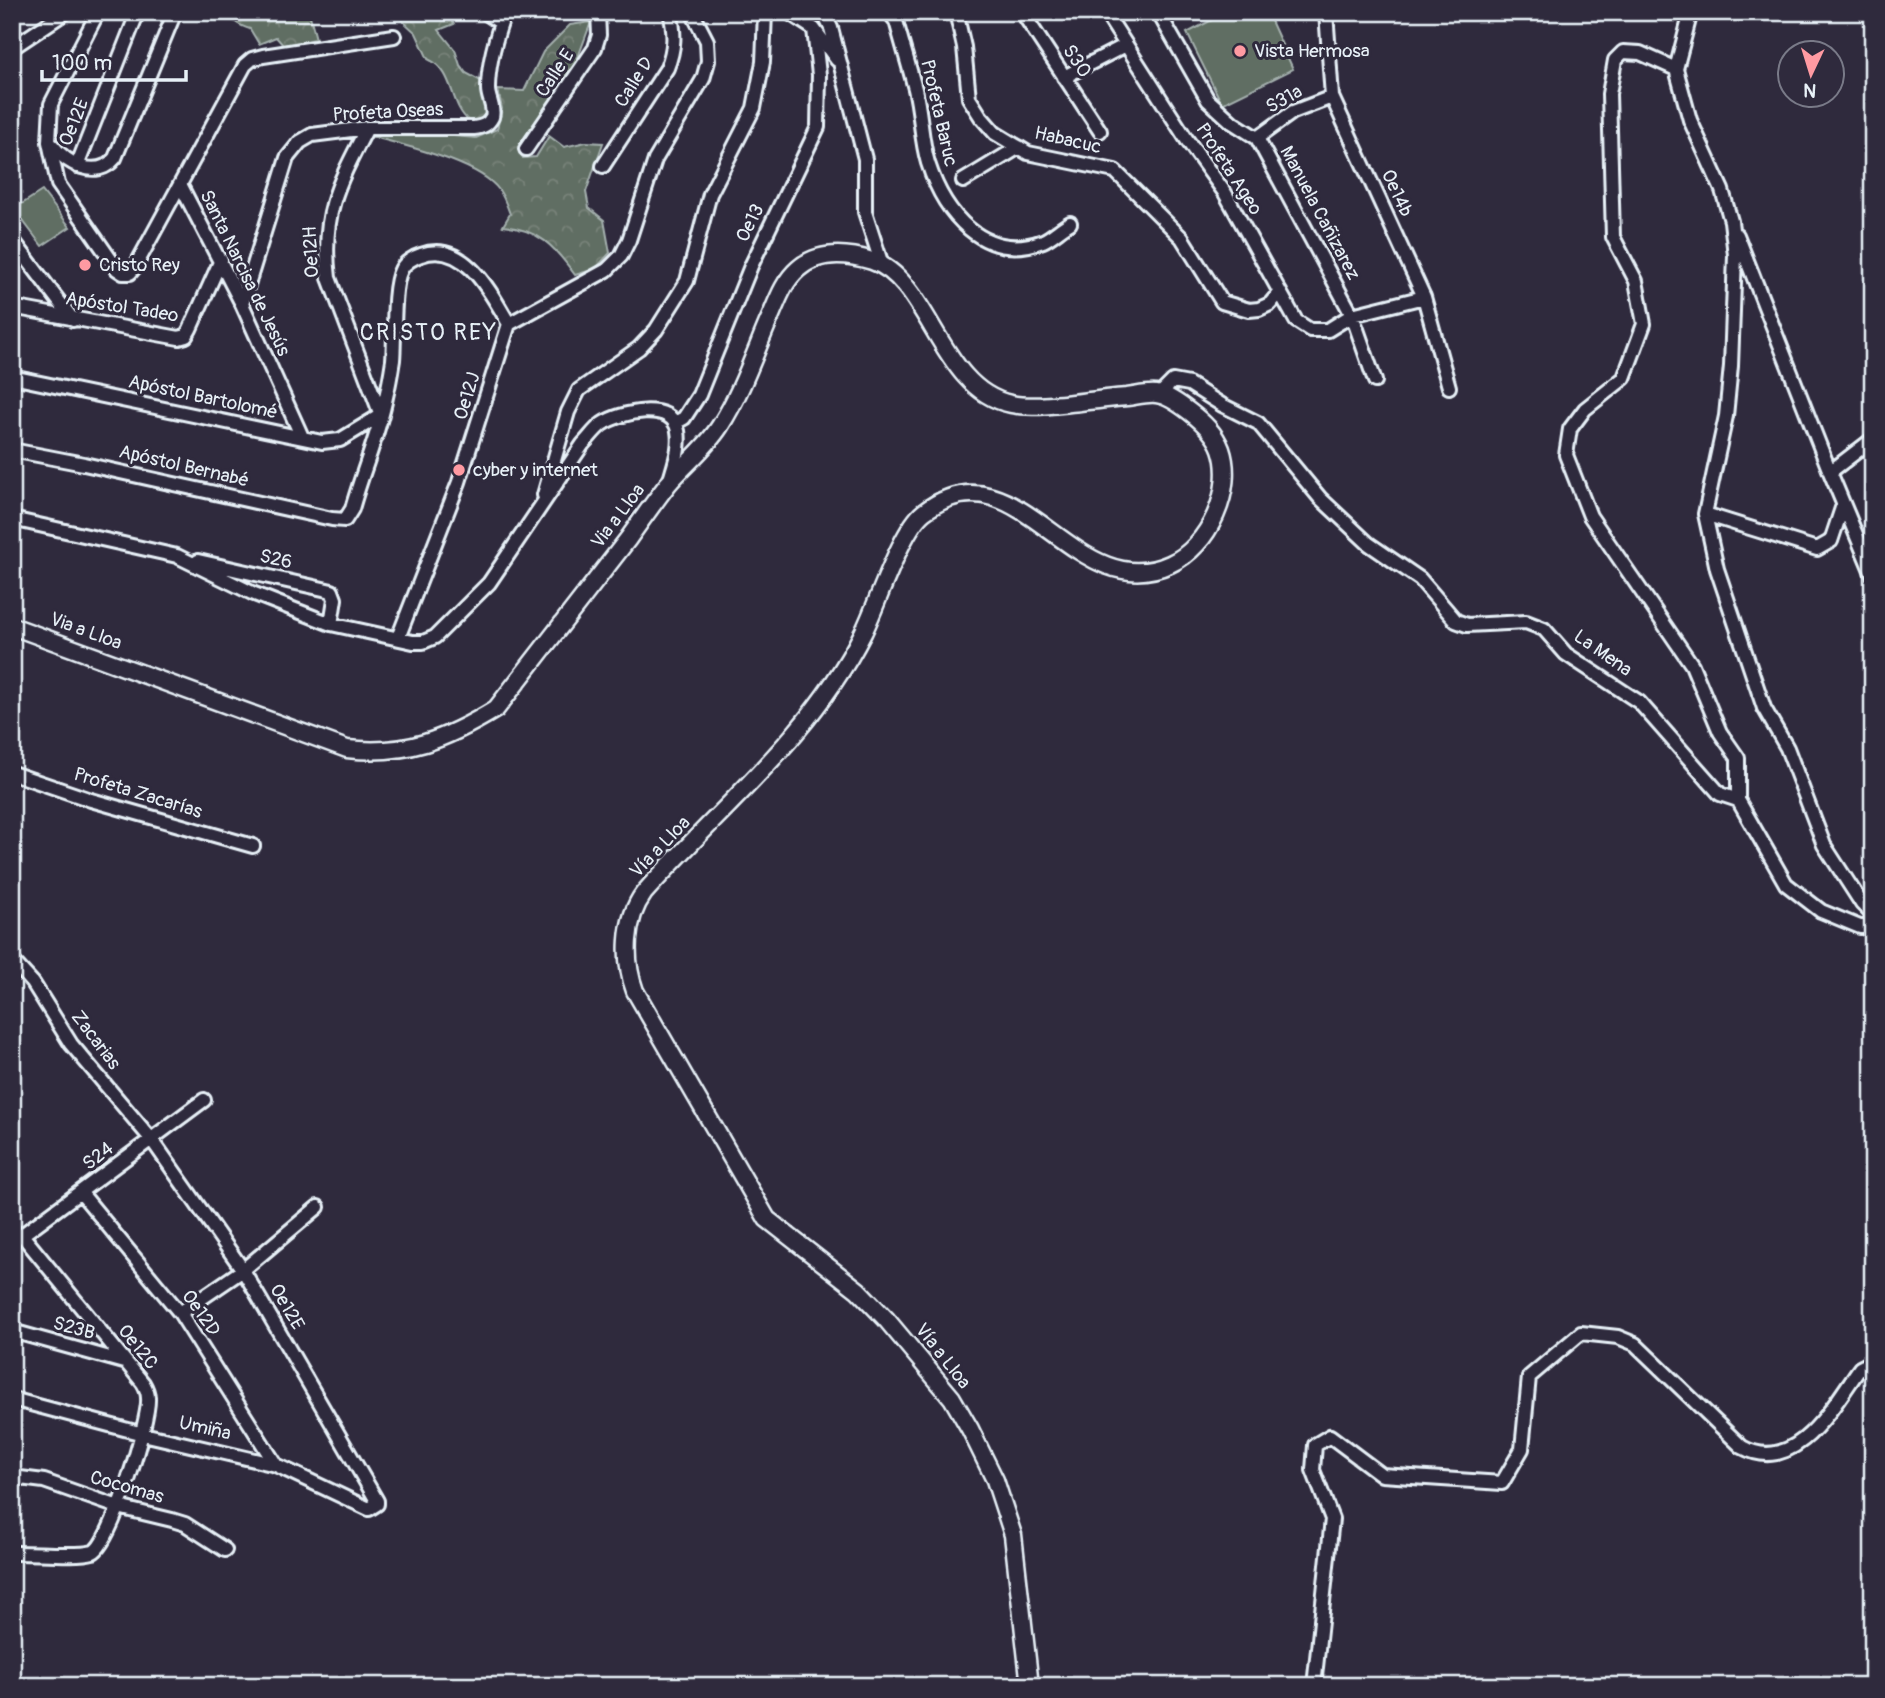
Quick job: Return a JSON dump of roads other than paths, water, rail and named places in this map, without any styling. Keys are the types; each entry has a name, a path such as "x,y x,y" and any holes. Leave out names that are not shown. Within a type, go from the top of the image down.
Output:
{"street":[{"path":"12,48 66,12"},
{"name":"Santa Narcisa de Jesús","path":"98,12 51,104 49,142 58,184 117,269 130,273 181,186"},
{"path":"49,142 62,158 77,166 100,169 109,166 115,158 175,12"},
{"path":"485,12 502,18"},
{"name":"Calle E","path":"526,149 595,48 599,35 598,12"},
{"name":"Calle D","path":"603,166 667,68 673,54 675,33 670,12"},
{"path":"381,415 393,359 397,285 405,263 432,251 459,258 479,276 509,324 607,270 621,256 629,240 655,160 703,79 708,61 707,41 692,12"},
{"path":"541,505 568,412 579,390 639,348 656,330 687,281 710,194 754,108 763,62 765,12"},
{"path":"788,12 814,29 840,63"},
{"path":"823,12 831,28 865,159 866,212 882,265"},
{"name":"Profeta Baruc","path":"889,12 896,21 915,89 928,161 942,198 962,225 994,244 1019,245 1044,241 1070,223"},
{"name":"Habacuc","path":"957,12 969,98 995,133 1028,153 1115,171 1182,237 1222,302 1249,310 1259,309 1270,304 1280,292"},
{"name":"S30","path":"1022,12 1100,131"},
{"name":"Profeta Ageo","path":"1105,12 1186,140 1225,193 1296,321 1310,330 1328,330 1352,315"},
{"name":"Manuela Cañizarez","path":"1158,12 1208,100 1232,122 1257,138 1352,315 1374,382"},
{"name":"Oe14b","path":"1326,12 1332,97 1423,297 1449,387"},
{"path":"1691,12 1676,69 1690,120 1722,190 1731,221 1873,575"},
{"name":"Oe12E","path":"77,166 137,14"},
{"name":"Profeta Oseas","path":"242,304 287,158 300,142 312,135 367,128 474,128 485,125 492,117 493,111 488,82 493,46 502,18"},
{"name":"Oe13","path":"675,423 684,418 699,395 751,266 818,127 819,75 814,29"},
{"path":"181,186 230,90 245,65 252,59 394,36"},
{"path":"1063,77 1126,45"},
{"path":"1676,69 1640,53 1623,52 1615,60 1609,94 1613,237 1636,281 1644,324 1624,378 1585,408 1570,429 1566,455 1590,516 1692,666 1720,732 1738,758 1738,800"},
{"name":"S31a","path":"1257,138 1293,112 1332,97"},
{"name":"Oe12H","path":"367,128 333,198 327,227 327,259 329,278 381,415"},
{"path":"963,181 1019,147"},
{"name":"Santa Narcisa de Jesús","path":"181,186 221,260 302,437"},
{"path":"1731,221 1734,255 1731,366 1726,416 1704,514 1817,549 1831,541 1843,505"},
{"path":"12,239 74,320"},
{"name":"Via a Lloa","path":"12,626 347,749 378,751 413,747 460,731 496,709 668,484 719,428 784,286 791,276 810,260 838,255 852,256 882,265 906,288 966,378 996,400 1015,405 1040,405 1160,394"},
{"name":"Apóstol Tadeo","path":"12,307 179,338 186,336 221,260"},
{"path":"1352,315 1423,297"},
{"name":"Oe12J","path":"398,638 463,471 509,324"},
{"name":"Apóstol Bartolomé","path":"12,377 322,442 340,440 381,415"},
{"name":"La Mena","path":"1160,394 1173,381 1189,384 1258,423 1320,498 1369,544 1420,579 1456,621 1467,625 1526,622 1544,629 1566,654 1639,702 1720,794 1738,800 1786,884 1821,911 1860,927 1872,927 1872,914 1862,904 1824,845 1787,748 1764,708 1717,569 1704,514"},
{"name":"Vía a Lloa","path":"1030,1686 1013,1535 1005,1506 983,1453 952,1398 886,1319 858,1290 767,1219 635,991 627,960 629,934 636,906 644,893 750,785 829,691 874,612 910,526 923,513 954,496 971,492 998,499 1025,512 1084,556 1113,569 1153,571 1182,559 1193,550 1214,522 1219,504 1225,472 1221,449 1206,424 1184,407 1160,394"},
{"path":"12,519 177,556 252,593 331,624 422,642 435,637 489,583 583,444 601,425 645,410 658,412 675,423 678,429 678,447 668,484"},
{"name":"Apóstol Bernabé","path":"12,450 342,521 347,518 381,415"},
{"path":"1830,472 1873,439"},
{"name":"S26","path":"177,556 332,591 335,599 331,624"},
{"name":"Profeta Zacarías","path":"12,773 91,800 253,846"},
{"name":"Zacarias","path":"12,960 33,983 71,1044 132,1113 152,1140"},
{"name":"S24","path":"17,1236 80,1193 204,1100"},
{"name":"Oe12E","path":"152,1140 243,1270 377,1501"},
{"name":"Oe12D","path":"80,1193 180,1313 276,1465"},
{"path":"180,1313 243,1270 318,1207"},
{"name":"Oe12C","path":"12,1553 79,1553 92,1552 100,1547 118,1507 143,1434 149,1399 147,1390 125,1362 17,1236"},
{"name":"S23B","path":"12,1331 125,1362"},
{"path":"1314,1686 1332,1519 1313,1470 1315,1445 1330,1436 1382,1475 1502,1483 1522,1449 1529,1377 1581,1333 1618,1337 1635,1343 1742,1447 1752,1453 1771,1454 1791,1450 1807,1438 1860,1368 1873,1361"},
{"name":"Umiña","path":"12,1399 143,1434 276,1465 369,1509 376,1507 377,1501"},
{"name":"Cocomas","path":"12,1478 44,1481 118,1507 185,1524 225,1550"}],"place":[{"name":"Vista Hermosa","path":"1240,51"},
{"name":"Cristo Rey","path":"85,265"},
{"name":"cyber y internet","path":"459,470"}],"district":[{"name":"CRISTO REY","path":"429,332"}]}
